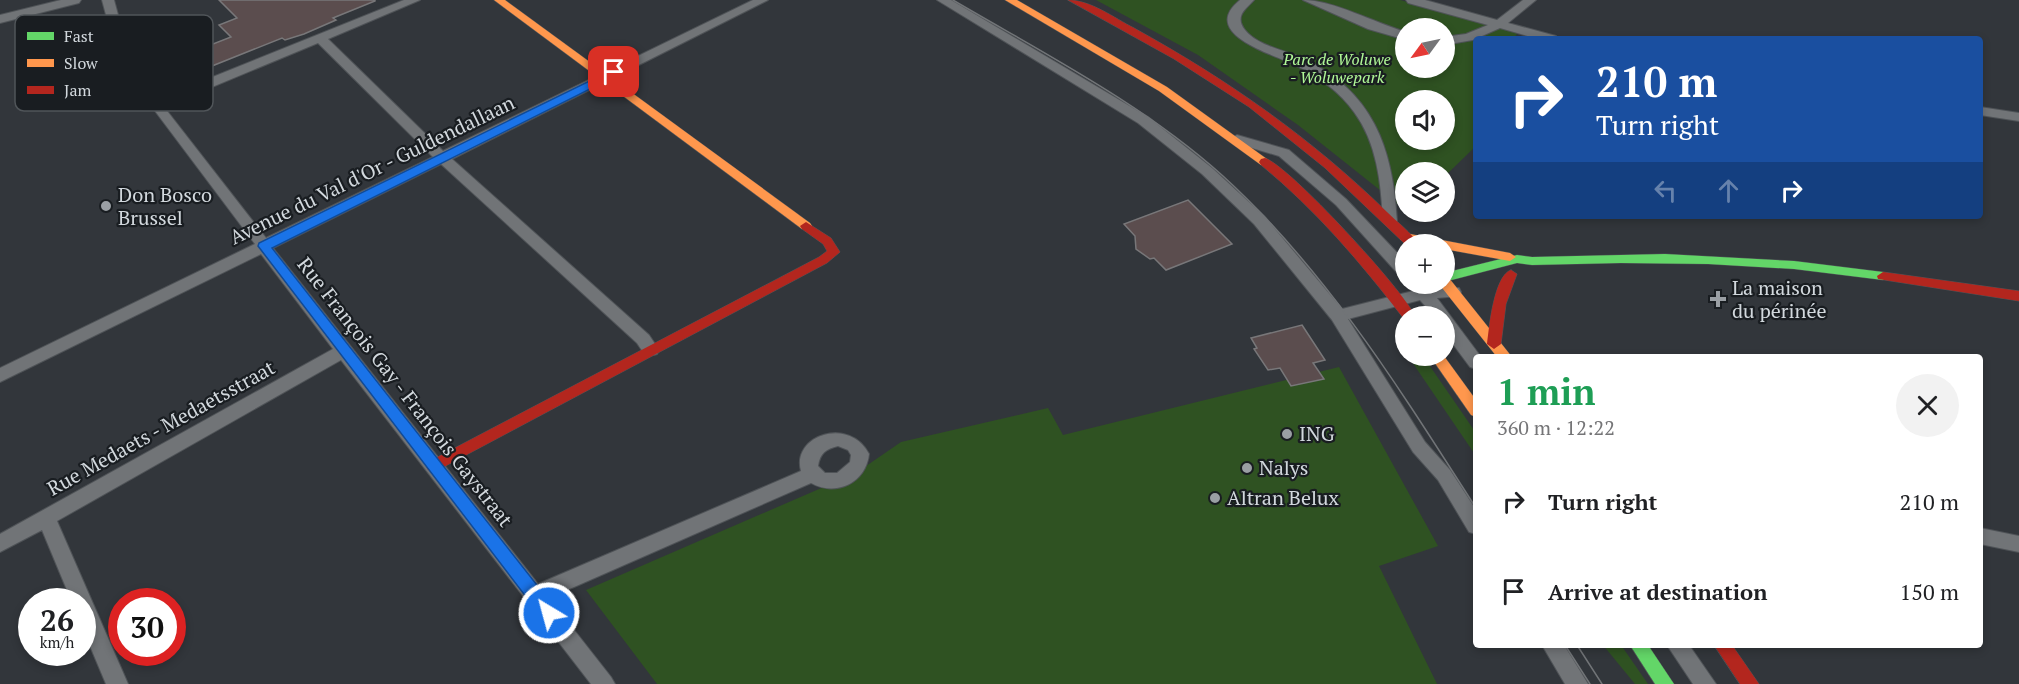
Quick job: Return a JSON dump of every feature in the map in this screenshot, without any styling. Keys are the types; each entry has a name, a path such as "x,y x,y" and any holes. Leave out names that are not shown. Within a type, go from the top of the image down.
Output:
{"street":[{"path":"16,15 75,0"},
{"name":"Rue François Gay - François Gaystraat","path":"108,0 112,15"},
{"path":"213,82 414,0"},
{"path":"433,466 823,260 834,252 827,241 499,0"},
{"name":"Avenue du Val d'Or - Guldendallaan","path":"0,376 762,0"},
{"path":"943,0 1112,100 1171,142 1259,220 1338,316 1419,447 1444,475 1473,521"},
{"path":"1010,0 1140,74 1206,116 1237,139 1306,197 1371,268 1401,306"},
{"path":"1073,0 1158,46 1220,83 1268,116 1334,168 1402,234"},
{"path":"1248,0 1237,8 1234,17 1234,22 1240,32 1256,44 1301,62 1330,80 1351,98 1366,118 1379,143 1386,171 1390,221"},
{"path":"1309,0 1372,26 1395,33"},
{"path":"1412,0 1542,36"},
{"path":"1455,39 1468,38 1501,24 1530,0"},
{"path":"0,19 15,15"},
{"path":"320,38 442,158 643,339 651,350"},
{"name":"Rue François Gay - François Gaystraat","path":"161,111 344,351 604,684"},
{"path":"1983,111 2019,117"},
{"path":"1237,139 1284,153 1341,202 1395,260"},
{"path":"1455,249 1532,261 1639,257 1765,261 1839,269 2019,296"},
{"path":"1455,284 1517,259"},
{"path":"1494,344 1499,304 1509,279 1532,261"},
{"path":"1491,280 1509,279"},
{"path":"1455,289 1502,354"},
{"path":"1338,316 1397,301 1412,294"},
{"path":"1455,333 1473,359"},
{"name":"Rue Medaets - Medaetsstraat","path":"0,544 344,351"},
{"path":"1444,366 1473,407"},
{"path":"535,596 813,474"},
{"path":"46,518 76,588"},
{"path":"1983,537 2019,544"},
{"path":"96,635 117,684"},
{"path":"1554,648 1577,684"},
{"path":"1640,648 1665,684"},
{"path":"1679,648 1705,684"},
{"path":"1724,648 1750,684"}],"green space":[{"name":"Parc de Woluwe - Woluwepark","path":"1096,0 1400,0 1518,32 1516,36 1473,36 1473,149 1455,166 1455,162 1395,162 1395,202 1298,125 1198,55"},
{"path":"1415,366 1430,366 1473,429 1473,452"},
{"path":"1339,367 1438,546 1379,566 1437,684 657,684 586,590 856,473 901,442 1048,408 1063,435"},
{"path":"1605,648 1623,648 1648,684 1635,684"}],"building":[{"path":"219,0 375,0 333,18 336,20 304,34 285,40 282,38 213,66 213,44 231,37 219,25 237,18"},
{"path":"1188,200 1232,244 1166,270 1154,258 1150,259 1136,249 1135,236 1124,224"},
{"path":"1302,325 1325,360 1313,363 1324,379 1291,386 1280,368 1268,370 1254,349 1257,348 1251,338"}],"tram line":[{"path":"953,0 1058,60 1127,103 1192,150 1223,176 1261,213 1329,292 1390,377 1473,503"},
{"path":"1567,648 1590,684"},
{"path":"1579,648 1602,684"}],"traffic: fast":[{"path":"1455,275 1517,259 1532,261 1665,259 1794,265 1883,276"},
{"path":"1640,648 1665,684"}],"traffic: slow":[{"path":"499,0 806,226"},
{"path":"1010,0 1163,89 1265,162"},
{"path":"1455,247 1510,257"},
{"path":"1454,294 1503,354"},
{"path":"1444,366 1473,407"}],"traffic: jam":[{"path":"1073,0 1177,57 1253,104 1329,165 1402,234"},
{"path":"1265,162 1324,215 1401,306"},
{"path":"433,466 823,260 834,252 827,241 806,226"},
{"path":"1494,344 1499,304 1511,274"},
{"path":"1883,276 2019,296"},
{"path":"1724,648 1750,684"}],"place":[{"name":"Don Bosco Brussel","path":"106,206"},
{"name":"La maison du périnée","path":"1718,299"},
{"name":"ING","path":"1287,434"},
{"name":"Nalys","path":"1247,468"},
{"name":"Altran Belux","path":"1215,498"}],"route":[{"path":"549,613 271,258 264,246 614,72"}]}
